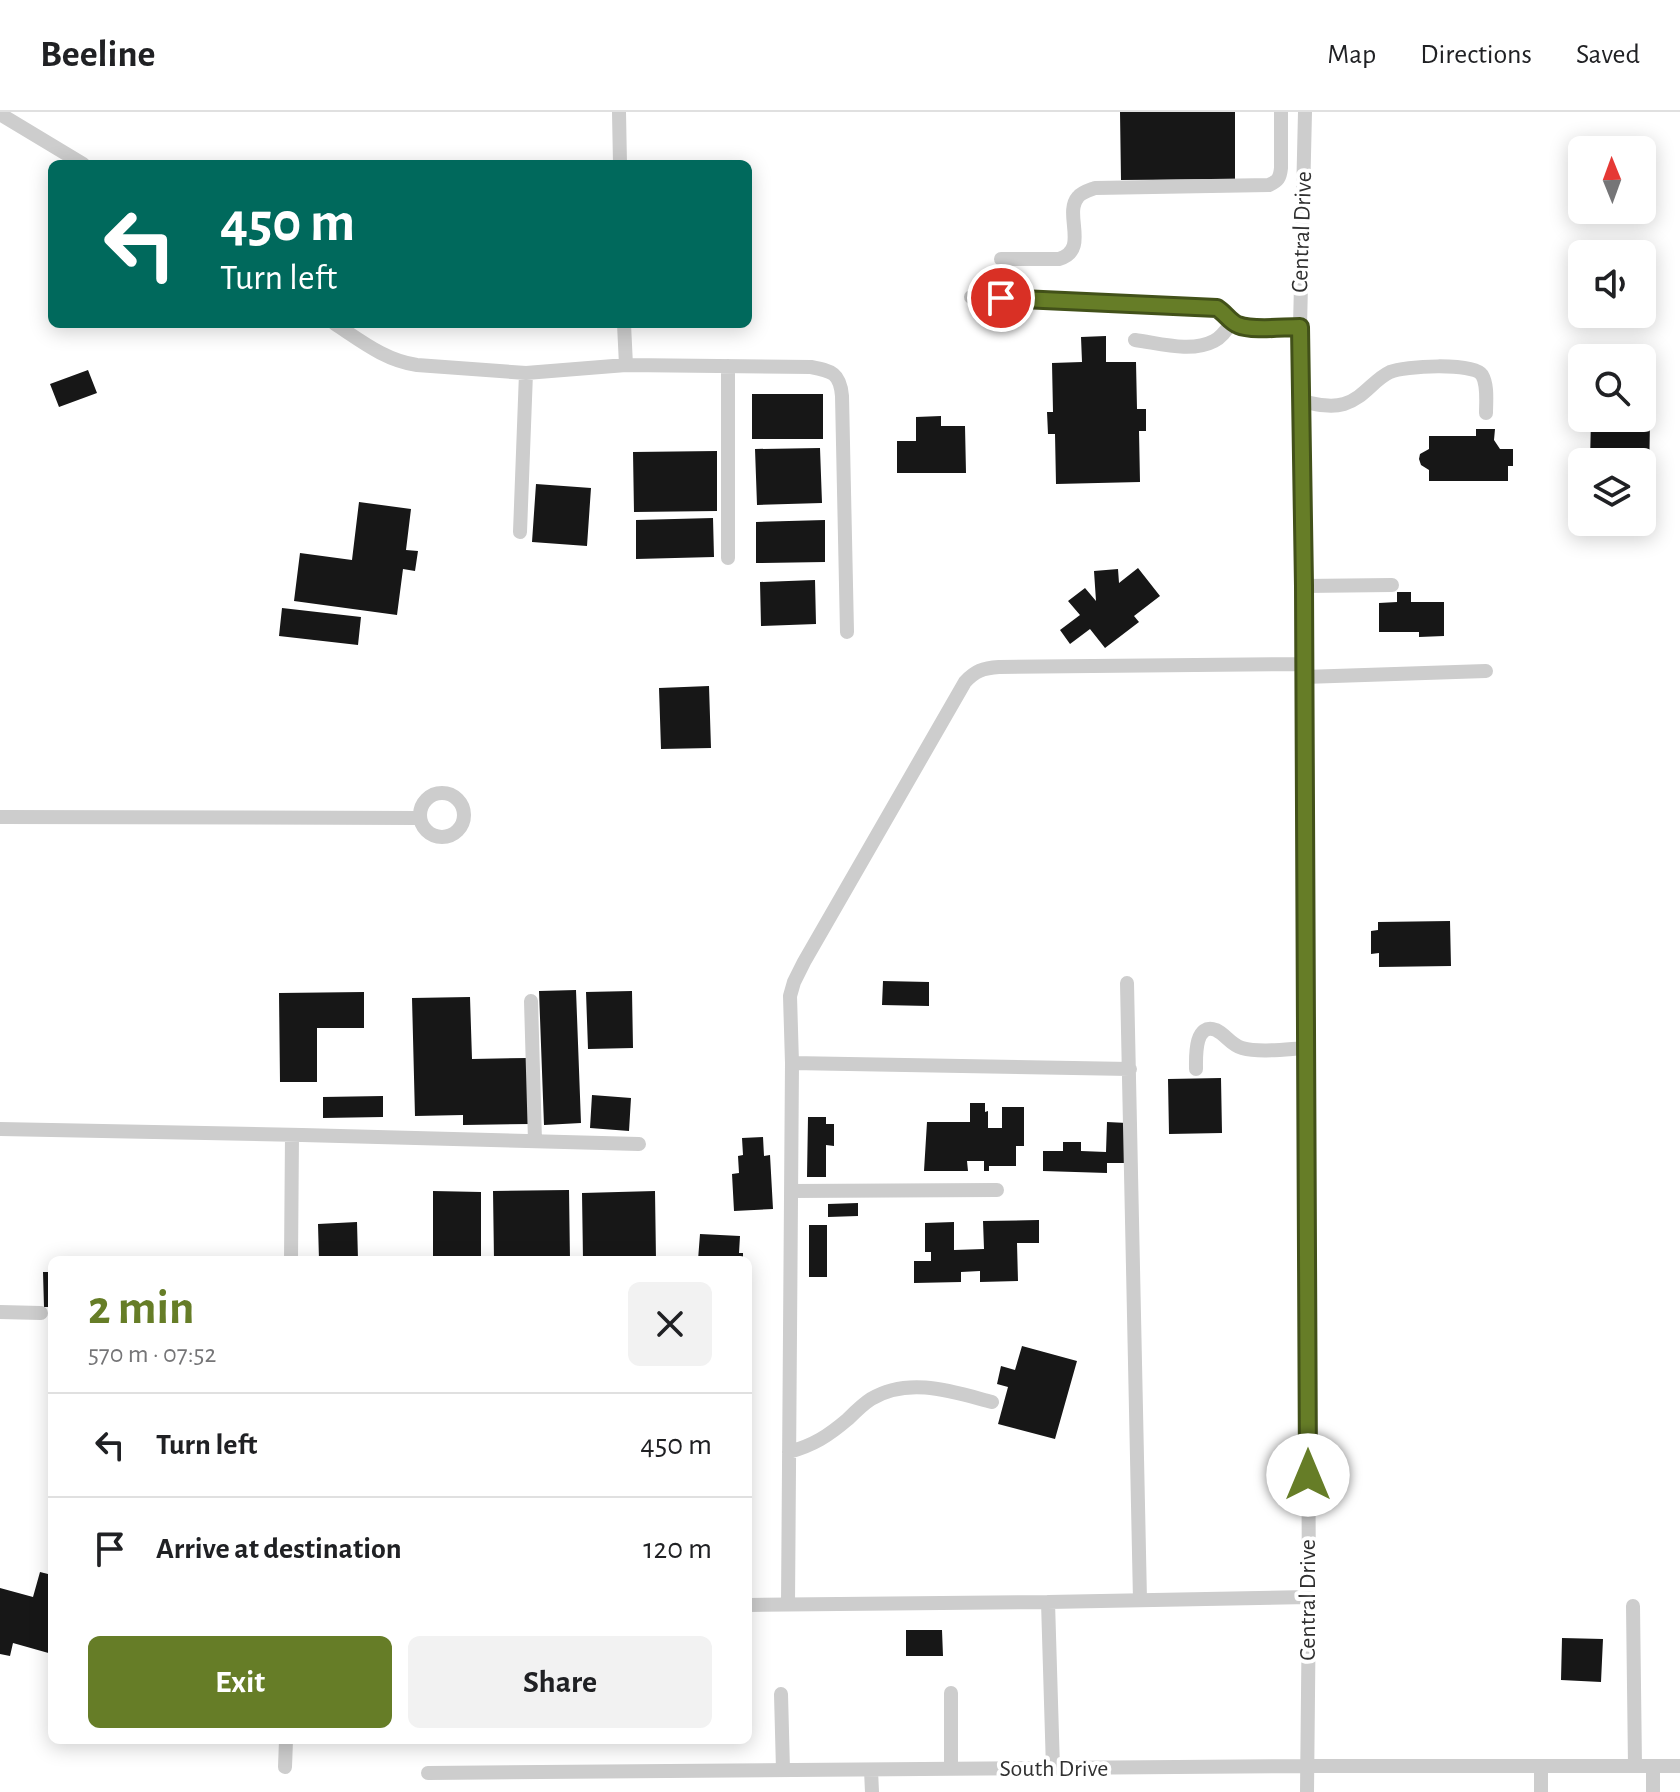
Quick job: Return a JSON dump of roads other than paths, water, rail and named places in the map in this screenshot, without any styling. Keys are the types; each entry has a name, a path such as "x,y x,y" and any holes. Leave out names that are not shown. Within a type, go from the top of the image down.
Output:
{"street":[{"path":"619,112 620,160"},
{"path":"1001,259 1067,257 1074,248 1075,203 1079,196 1095,188 1269,185 1277,181 1280,176 1281,112"},
{"name":"Central Drive","path":"1305,112 1300,327 1309,1597 1307,1792"},
{"path":"0,114 76,160"},
{"path":"971,297 1217,308 1232,322 1246,327 1300,327"},
{"path":"1135,340 1195,347 1214,341 1232,322"},
{"path":"341,328 386,356 417,365 526,373 626,365 811,367 826,370 839,379 842,396 847,632"},
{"path":"624,328 626,365"},
{"path":"728,366 728,558"},
{"path":"1301,401 1341,405 1357,399 1393,371 1416,367 1470,368 1483,376 1486,413"},
{"path":"520,532 526,373"},
{"path":"1304,586 1392,585"},
{"path":"788,1604 790,996 811,948 965,682 975,672 999,667 1486,671"},
{"path":"0,817 420,818"},
{"path":"1127,983 1140,1600"},
{"path":"531,1001 535,1141"},
{"path":"1196,1069 1199,1038 1209,1030 1215,1030 1239,1048 1306,1048"},
{"path":"792,1063 1130,1069"},
{"path":"0,1129 639,1144"},
{"path":"291,1256 292,1135"},
{"path":"791,1191 997,1190"},
{"path":"0,1312 41,1313"},
{"path":"789,1452 822,1439 870,1399 907,1387 939,1389 992,1402"},
{"path":"752,1605 1309,1597"},
{"path":"1048,1602 1053,1769"},
{"path":"1633,1606 1635,1766"},
{"path":"951,1693 951,1769"},
{"path":"781,1694 783,1770"},
{"path":"285,1767 286,1744"},
{"path":"1541,1766 1541,1792"},
{"path":"1653,1766 1653,1792"},
{"name":"South Drive","path":"428,1773 1680,1766"},
{"path":"871,1770 872,1792"}]}
